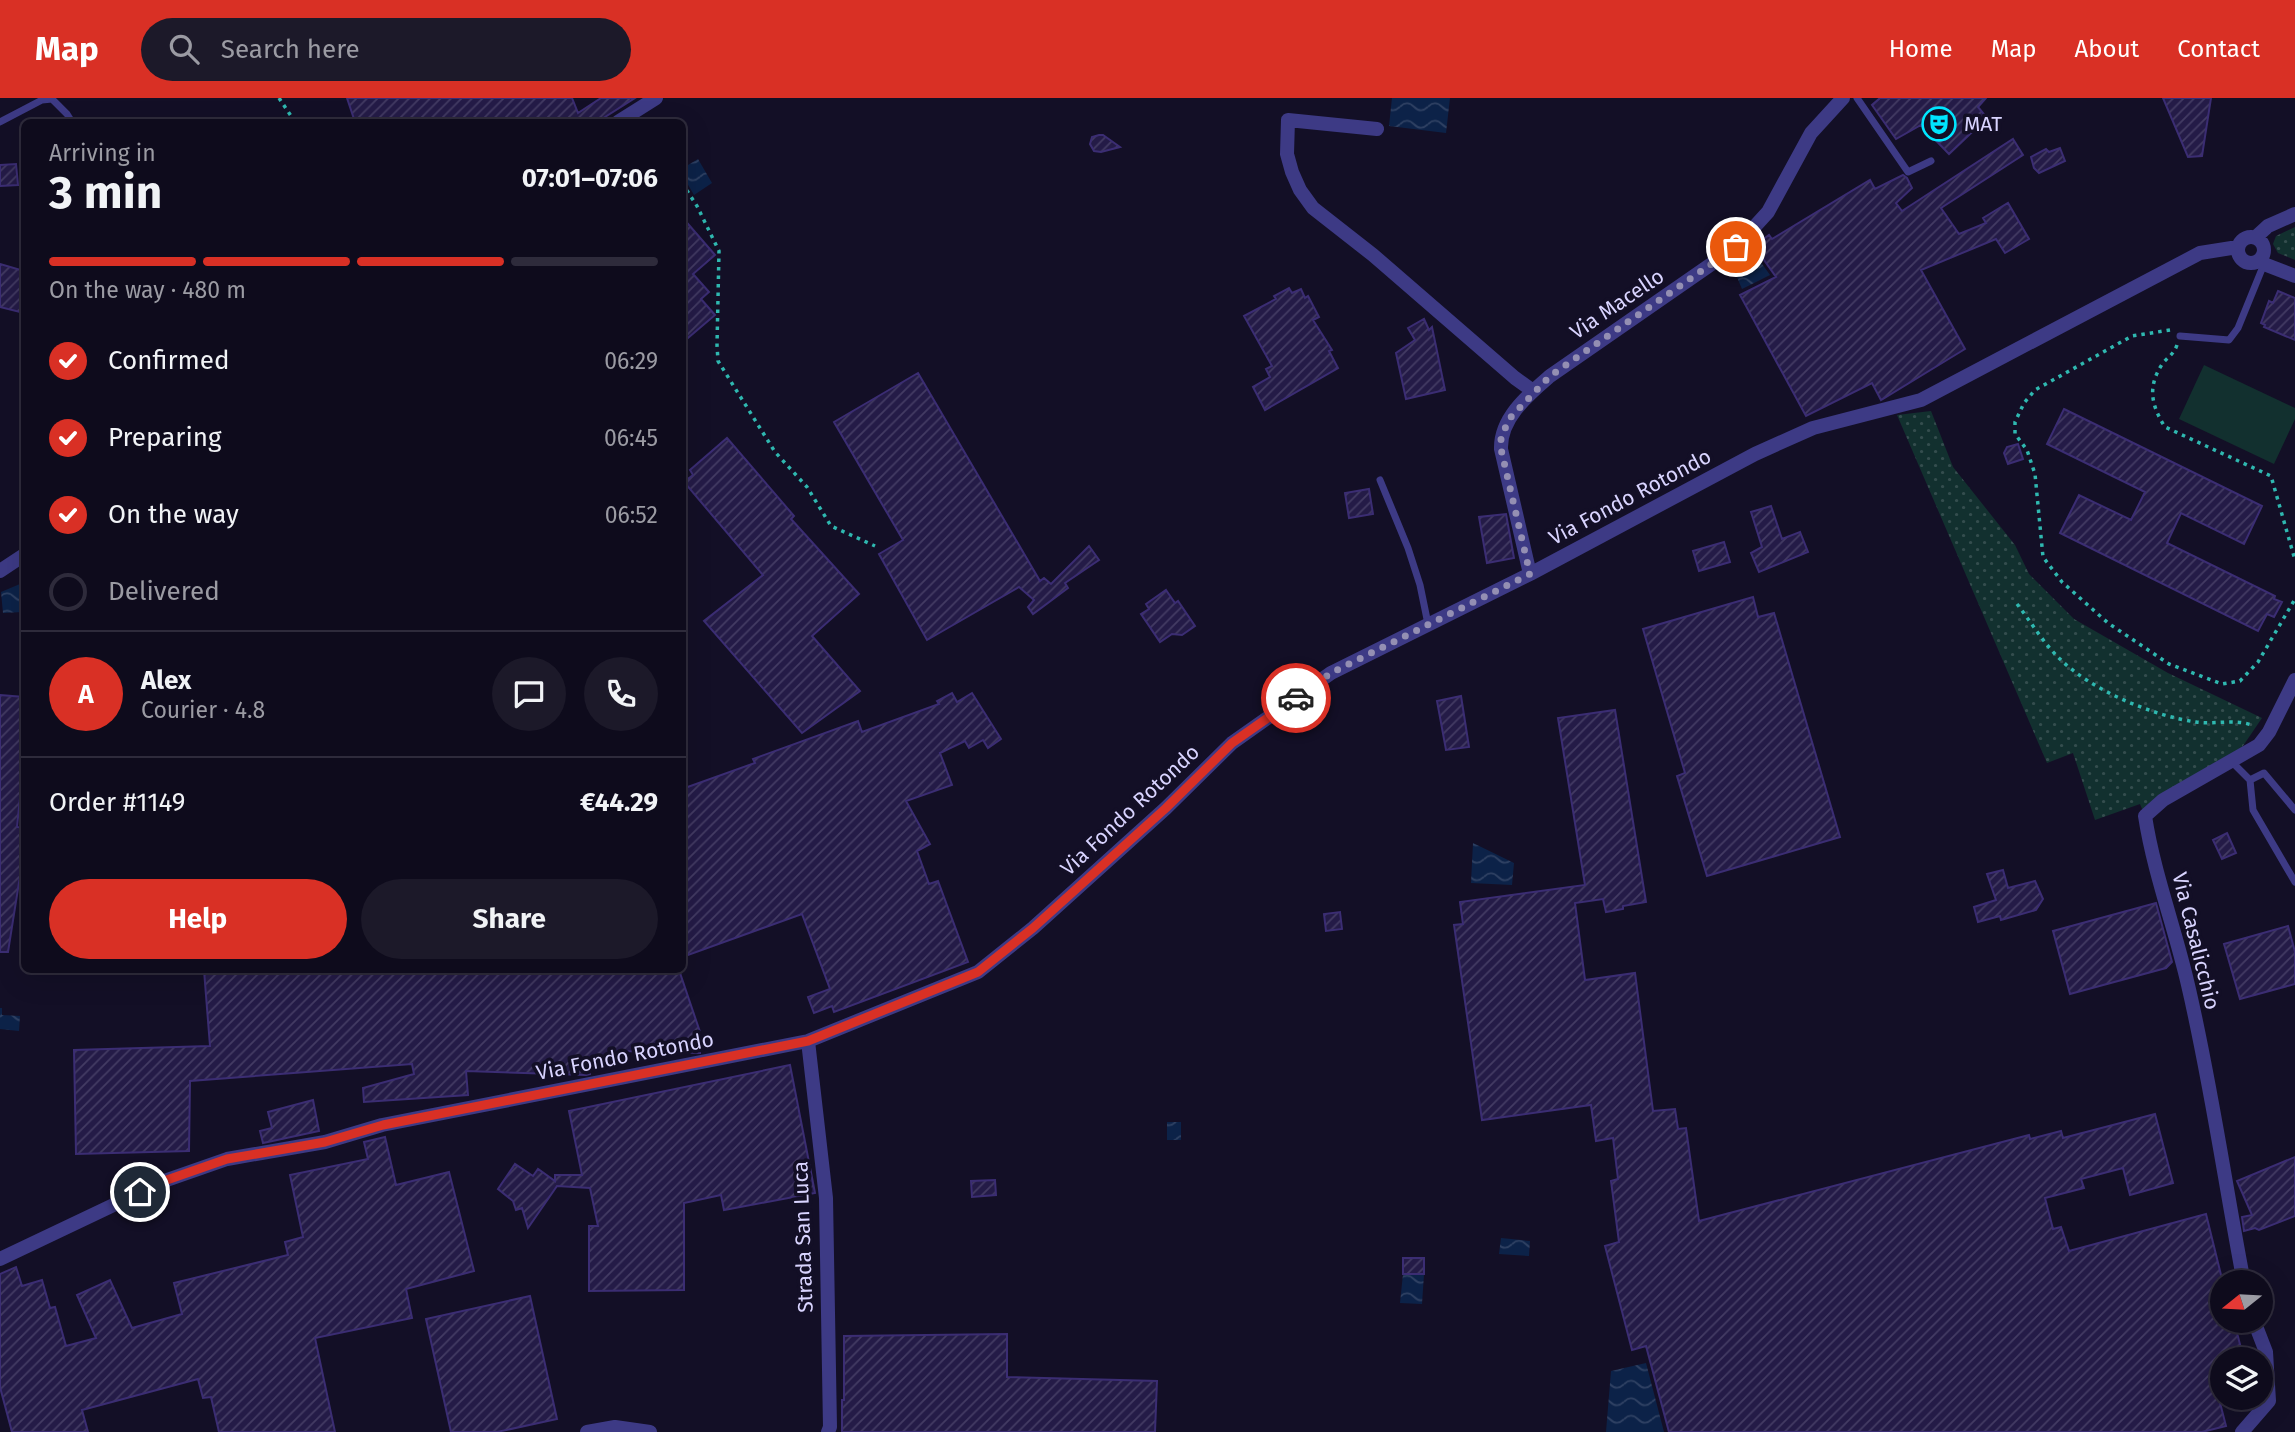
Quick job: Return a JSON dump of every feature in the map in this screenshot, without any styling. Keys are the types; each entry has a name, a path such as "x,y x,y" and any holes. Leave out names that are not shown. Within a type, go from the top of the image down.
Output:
{"street":[{"path":"623,119 656,98"},
{"name":"Via Macello","path":"1530,574 1502,457 1501,442 1504,428 1510,418 1550,376 1736,247 1768,212 1811,133 1843,98"},
{"path":"1377,129 1287,120 1287,154 1300,190 1313,208 1373,255 1533,391"},
{"path":"2295,214 2268,226 2256,237 2247,237 2238,247 2239,255 2245,261 2263,262 2295,276"},
{"path":"2256,237 2264,246 2263,262"},
{"name":"Via Fondo Rotondo","path":"0,1259 164,1181 227,1159 325,1142 383,1125 808,1041 978,972 1033,928 1145,827 1232,743 1331,673 1530,574 1755,454 1813,428 1921,400 2200,253 2238,247"},
{"path":"0,572 21,557"},
{"name":"Via Casalicchio","path":"2242,1270 2188,985 2150,846 2145,816 2163,800 2259,745 2269,732 2295,680"},
{"name":"Strada San Luca","path":"808,1041 826,1198 828,1432"},
{"path":"2242,1432 2269,1401 2266,1352 2258,1334"},
{"path":"587,1432 615,1427 650,1432"}],"lane":[{"path":"1857,98 1909,172 1931,161"},
{"path":"0,122 41,100 52,99 70,119"},
{"path":"2180,335 2230,340 2238,328 2263,262"},
{"path":"1380,480 1420,584 1428,625"},
{"path":"2232,762 2250,780 2253,810 2295,882"},
{"path":"2250,780 2264,773 2295,810"}],"path":[{"path":"279,98 293,119"},
{"path":"686,189 719,251 716,345 718,361 775,452 807,487 831,526 876,546"},
{"path":"2295,560 2271,476 2165,427 2155,412 2151,399 2155,380 2162,364 2175,351 2180,335 2168,329 2132,336 2035,390 2024,403 2015,422 2015,434 2027,450 2035,474 2043,557 2062,582 2108,623 2169,664 2222,684 2240,681 2258,662 2295,599"},
{"path":"2017,604 2060,660 2107,693 2157,713 2197,722 2246,722 2269,732"}],"green space":[{"path":"2295,227 2295,260 2278,253 2273,244 2276,236"},
{"path":"2204,365 2295,408 2295,419 2274,464 2179,419"},
{"path":"1931,411 1953,467 2015,545 2029,574 2074,619 2168,673 2262,718 2232,762 2145,816 2140,804 2095,820 2073,753 2047,763 1897,415"}],"water":[{"path":"1392,98 1450,98 1446,133 1389,126"},
{"path":"698,159 712,183 694,195 686,181 686,166"},
{"path":"1755,254 1770,275 1742,289 1734,270"},
{"path":"20,584 21,612 3,613 1,592"},
{"path":"1473,843 1514,863 1512,885 1471,883"},
{"path":"0,1008 2,1015 20,1016 19,1031 0,1029"},
{"path":"1167,1122 1181,1122 1181,1140 1167,1140"},
{"path":"1501,1238 1530,1241 1529,1256 1499,1254"},
{"path":"1403,1274 1424,1274 1422,1304 1400,1303"},
{"path":"1646,1363 1664,1432 1606,1432 1611,1371"}],"building":[{"path":"347,98 572,98 578,113 601,98 635,98 602,119 354,119"},
{"path":"1880,98 1986,98 1978,107 1987,118 1949,154 1921,125 1896,139 1872,105"},
{"path":"2163,98 2211,98 2202,156 2188,157"},
{"path":"1099,135 1120,147 1094,151 1090,144 1092,137"},
{"path":"2013,139 2023,155 1941,208 1959,234 1986,223 1983,218 2008,203 2029,239 2005,253 1996,239 1921,270 1965,349 1881,400 1872,383 1806,416 1740,295 1776,277 1754,246 1769,235 1772,239 1870,180 1875,189 1903,175 1907,178 1912,188 1896,203 1902,211"},
{"path":"2060,148 2065,161 2039,173 2034,168 2031,157 2046,149 2049,152"},
{"path":"16,164 18,185 0,186 0,165"},
{"path":"686,222 715,255 693,274 709,292 701,299 715,315 686,340"},
{"path":"0,264 21,270 21,312 0,307"},
{"path":"1289,288 1292,293 1301,289 1305,298 1308,296 1319,317 1313,320 1332,350 1329,351 1338,368 1265,410 1253,387 1270,377 1266,369 1272,366 1244,316 1276,299 1274,296"},
{"path":"2278,291 2295,298 2295,340 2264,327 2261,323 2269,301 2273,303"},
{"path":"1424,319 1429,330 1432,327 1445,390 1406,399 1396,353 1415,340 1408,328"},
{"path":"918,373 1040,581 1044,578 1051,584 1089,546 1099,560 1065,583 1068,588 1033,614 1028,607 1034,600 1019,587 927,640 879,554 903,540 834,422"},
{"path":"2064,409 2262,506 2244,544 2181,513 2167,543 2275,596 2274,599 2282,602 2274,617 2267,614 2258,631 2060,533 2079,495 2131,520 2145,492 2047,444"},
{"path":"727,438 794,516 791,519 859,594 812,636 860,691 802,733 704,621 763,575 686,484 686,480 693,475 690,470"},
{"path":"2018,444 2023,459 2008,464 2004,453 2007,447"},
{"path":"1369,489 1373,514 1349,518 1345,493"},
{"path":"1771,506 1782,539 1800,532 1808,552 1759,572 1751,553 1762,547 1751,512"},
{"path":"1506,514 1514,558 1487,563 1479,517"},
{"path":"1724,542 1730,562 1699,571 1693,551"},
{"path":"1166,590 1175,603 1178,601 1195,626 1182,635 1172,634 1160,642 1141,614 1149,609 1146,604"},
{"path":"1753,597 1758,617 1774,613 1840,837 1707,876 1677,776 1685,773 1643,629"},
{"path":"952,693 957,702 972,693 1001,739 988,748 983,740 969,748 965,741 940,753 952,785 906,801 930,844 917,851 929,884 938,881 968,962 834,1012 832,1006 814,1013 808,997 830,989 802,914 688,955 686,788 755,763 753,759 858,721 862,732 939,704 937,701"},
{"path":"0,695 21,697 21,788 17,827 21,828 21,870 8,952 0,952"},
{"path":"1461,696 1469,747 1446,750 1437,701"},
{"path":"1615,710 1646,902 1606,912 1603,899 1575,903 1585,980 1635,973 1653,1111 1675,1109 1678,1129 1686,1128 1699,1221 2029,1135 2030,1139 2061,1131 2063,1138 2155,1114 2173,1183 2130,1195 2123,1168 2081,1179 2084,1188 2045,1198 2053,1229 2061,1227 2069,1251 2206,1214 2220,1270 2210,1270 2210,1334 2237,1334 2241,1347 2210,1347 2210,1410 2222,1410 2226,1426 2202,1432 1669,1432 1646,1346 1632,1350 1605,1246 1619,1242 1611,1181 1618,1179 1613,1138 1596,1141 1591,1105 1482,1120 1454,925 1463,924 1460,902 1585,885 1558,718"},
{"path":"2227,833 2236,853 2222,859 2213,840"},
{"path":"2003,870 2008,888 2035,881 2043,899 2036,910 2001,920 2000,916 1978,922 1974,907 1996,900 1987,874"},
{"path":"2156,903 2172,962 2166,968 2070,994 2053,931"},
{"path":"1340,912 1342,929 1326,931 1324,914"},
{"path":"2288,926 2295,952 2295,984 2240,999 2224,944"},
{"path":"204,973 680,973 700,1032 700,1053 620,1051 619,1063 590,1062 590,1074 586,1075 466,1071 468,1095 364,1102 363,1088 414,1074 412,1064 190,1081 189,1151 76,1154 74,1050 210,1046"},
{"path":"790,1065 815,1193 724,1210 721,1195 684,1203 684,1290 589,1291 589,1226 598,1226 590,1188 557,1186 528,1228 522,1208 516,1210 513,1201 498,1189 515,1164 533,1176 538,1169 555,1181 555,1175 582,1175 569,1111"},
{"path":"313,1100 319,1131 263,1143 260,1131 272,1128 268,1112"},
{"path":"385,1137 396,1185 449,1172 474,1271 406,1289 412,1318 315,1338 335,1432 219,1432 211,1397 203,1398 198,1379 82,1410 88,1432 12,1432 0,1387 0,1274 16,1267 22,1286 42,1280 50,1308 55,1307 66,1346 96,1338 77,1295 110,1280 132,1328 182,1314 174,1283 288,1255 285,1242 303,1237 290,1175 368,1159 364,1142"},
{"path":"2295,1157 2295,1216 2259,1230 2255,1228 2244,1231 2242,1217 2252,1215 2237,1181"},
{"path":"995,1180 996,1195 972,1197 971,1181"},
{"path":"1403,1258 1424,1258 1424,1274 1403,1274"},
{"path":"530,1296 557,1419 497,1432 451,1432 426,1319"},
{"path":"1007,1334 1007,1377 1157,1381 1155,1432 842,1432 844,1336"}],"way so far":[{"path":"1296,698 1331,673 1530,574 1502,457 1501,437 1510,418 1550,376 1736,247"}],"place":[{"name":"MAT","path":"1939,124"}],"route":[{"path":"140,1192 227,1159 325,1142 383,1125 808,1041 978,972 1033,928 1166,808 1232,743 1296,698"}]}
